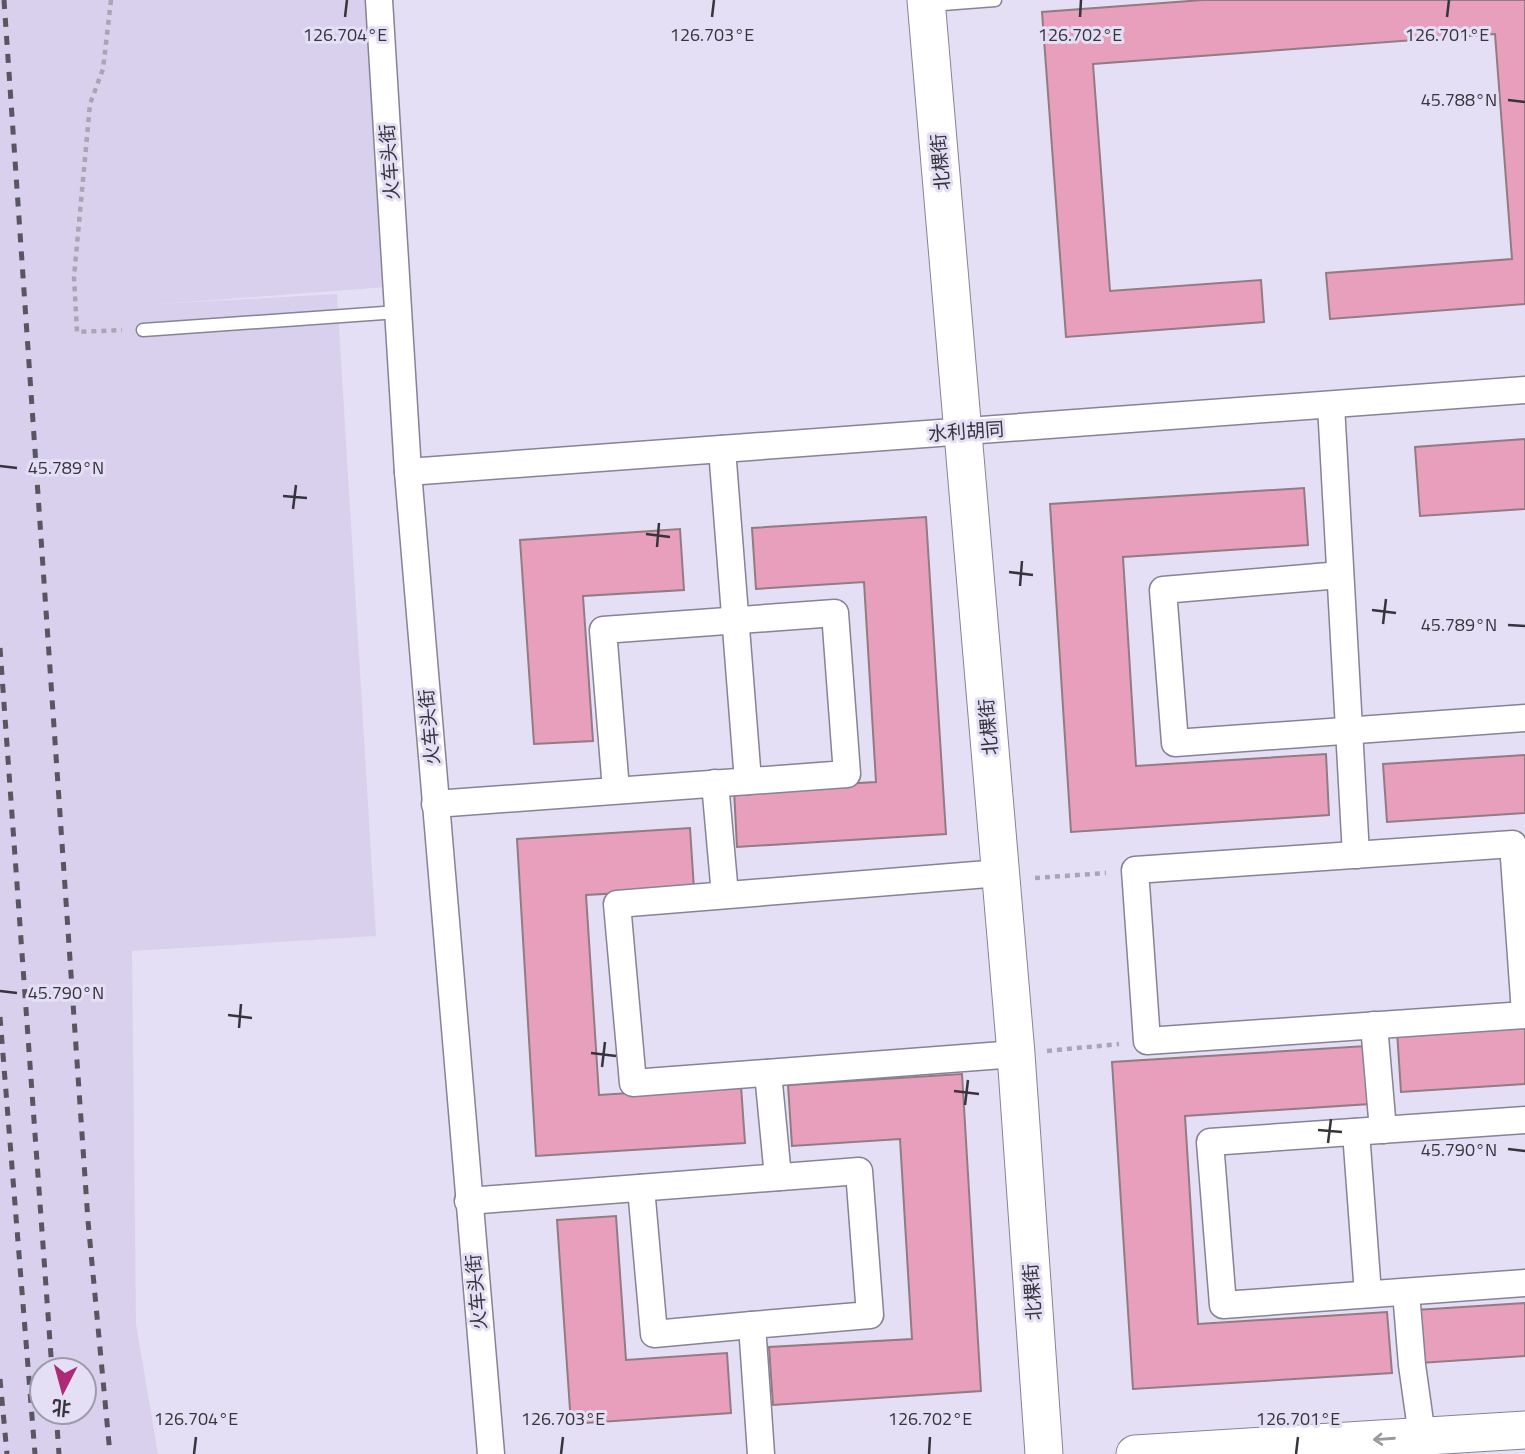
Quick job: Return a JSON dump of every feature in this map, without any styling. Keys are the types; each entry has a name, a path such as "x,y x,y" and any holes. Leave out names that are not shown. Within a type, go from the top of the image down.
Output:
{"street":[{"name":"火车头街","path":"379,0 408,472 491,1454"},
{"name":"北棵街","path":"926,3 1016,1054 1044,1454"},
{"name":"水利胡同","path":"408,472 1525,390"},
{"path":"1331,405 1356,855"},
{"path":"722,449 748,781"},
{"path":"1340,575 1163,590 1175,743 1525,719"},
{"path":"435,804 847,774 835,613 603,630 616,790"},
{"path":"715,783 725,895"},
{"path":"1513,844 1525,1014 1147,1041 1135,870 1356,855 1513,844"},
{"path":"1001,876 617,904 633,1083 1016,1054"},
{"path":"1374,1025 1383,1130"},
{"path":"768,1073 778,1177"},
{"path":"1525,1120 1210,1142 1223,1305 1525,1283"},
{"path":"1356,1132 1368,1294"},
{"path":"468,1201 859,1171 870,1315 654,1334 641,1188"},
{"path":"1406,1292 1422,1436"},
{"path":"752,1325 761,1454"},
{"path":"1135,1454 1525,1430"}],"lane":[{"path":"926,3 995,0"},
{"path":"144,330 398,312"}],"path":[{"path":"111,0 103,69 89,117 74,277 77,332 144,330"},
{"path":"1001,876 1135,870"},
{"path":"1016,1054 1147,1041"}],"shaded area":[{"path":"0,0 368,0 386,287 160,304 337,294 376,936 132,951 136,1324 158,1454 0,1454"}],"building":[{"path":"1203,0 1525,0 1525,304 1330,319 1326,273 1512,259 1495,34 1093,64 1110,291 1261,280 1264,322 1066,337 1042,12"},
{"path":"1525,439 1525,509 1420,516 1415,447"},
{"path":"1304,488 1308,545 1123,557 1136,766 1326,754 1329,815 1071,832 1050,504"},
{"path":"926,517 946,834 737,847 734,790 876,782 864,582 756,589 752,528"},
{"path":"680,529 684,590 583,596 593,741 534,744 520,540"},
{"path":"1525,755 1525,813 1387,822 1383,764"},
{"path":"690,828 694,889 586,895 599,1095 741,1086 745,1143 536,1156 517,839"},
{"path":"1525,1023 1525,1084 1401,1092 1397,1031"},
{"path":"1366,1046 1370,1104 1185,1116 1198,1324 1387,1312 1392,1373 1133,1389 1112,1062"},
{"path":"962,1074 981,1391 773,1405 769,1347 912,1339 900,1139 792,1146 788,1085"},
{"path":"616,1216 626,1360 727,1353 731,1413 571,1424 557,1220"},
{"path":"1525,1303 1525,1356 1420,1363 1416,1310"}],"railway":[{"path":"4,0 88,1221 110,1454"},
{"path":"0,648 51,1356"},
{"path":"0,1017 35,1454"},
{"path":"0,1379 7,1454"},
{"path":"57,1426 59,1454"}]}
